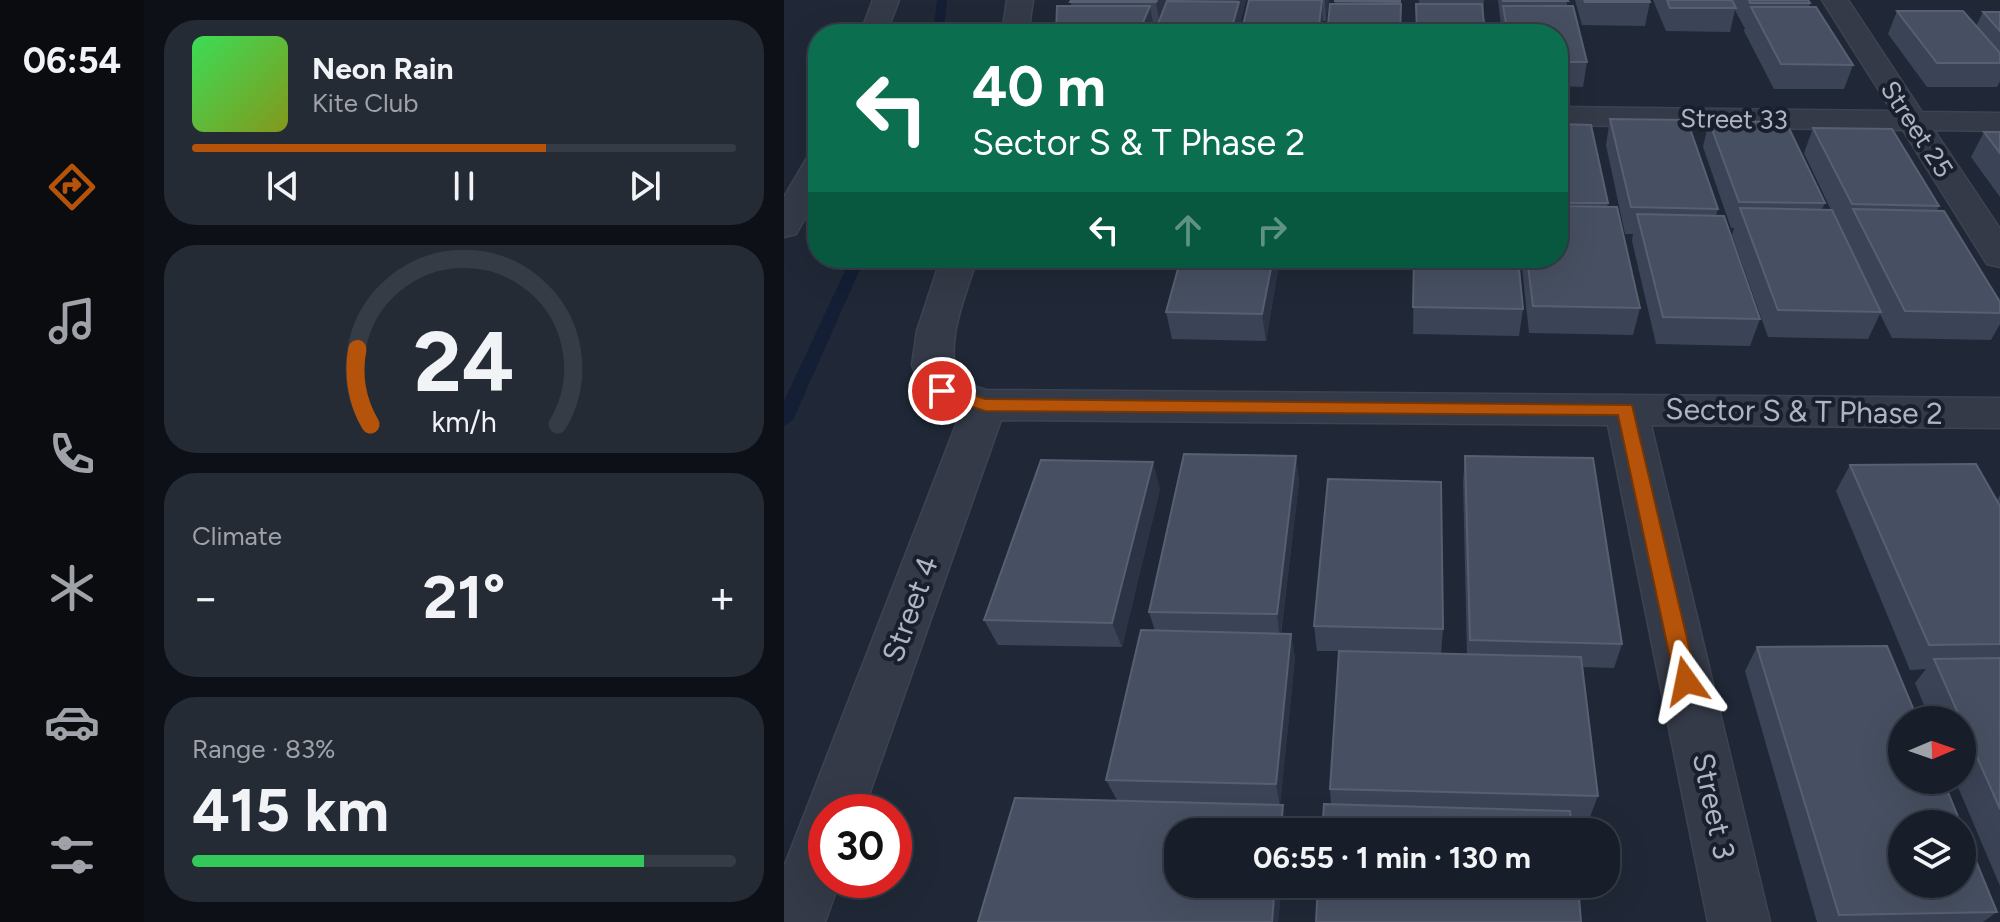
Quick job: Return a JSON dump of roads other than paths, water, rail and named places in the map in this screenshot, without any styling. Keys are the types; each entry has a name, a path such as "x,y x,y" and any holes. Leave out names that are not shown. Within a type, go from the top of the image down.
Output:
{"street":[{"path":"877,24 886,0"},
{"path":"1016,24 1020,0"},
{"name":"Street 25","path":"1835,0 2000,256"},
{"name":"Street 33","path":"1568,116 2000,122"},
{"path":"784,227 808,183"},
{"name":"Sector S & T Phase 2","path":"956,268 936,331 932,365 942,391 985,405 2000,413"},
{"name":"Street 4","path":"841,794 985,405"},
{"name":"Street 3","path":"1626,409 1739,922"},
{"path":"794,922 808,884"}],"waterway":[{"path":"939,24 942,0"},
{"path":"784,420 853,268"}]}
